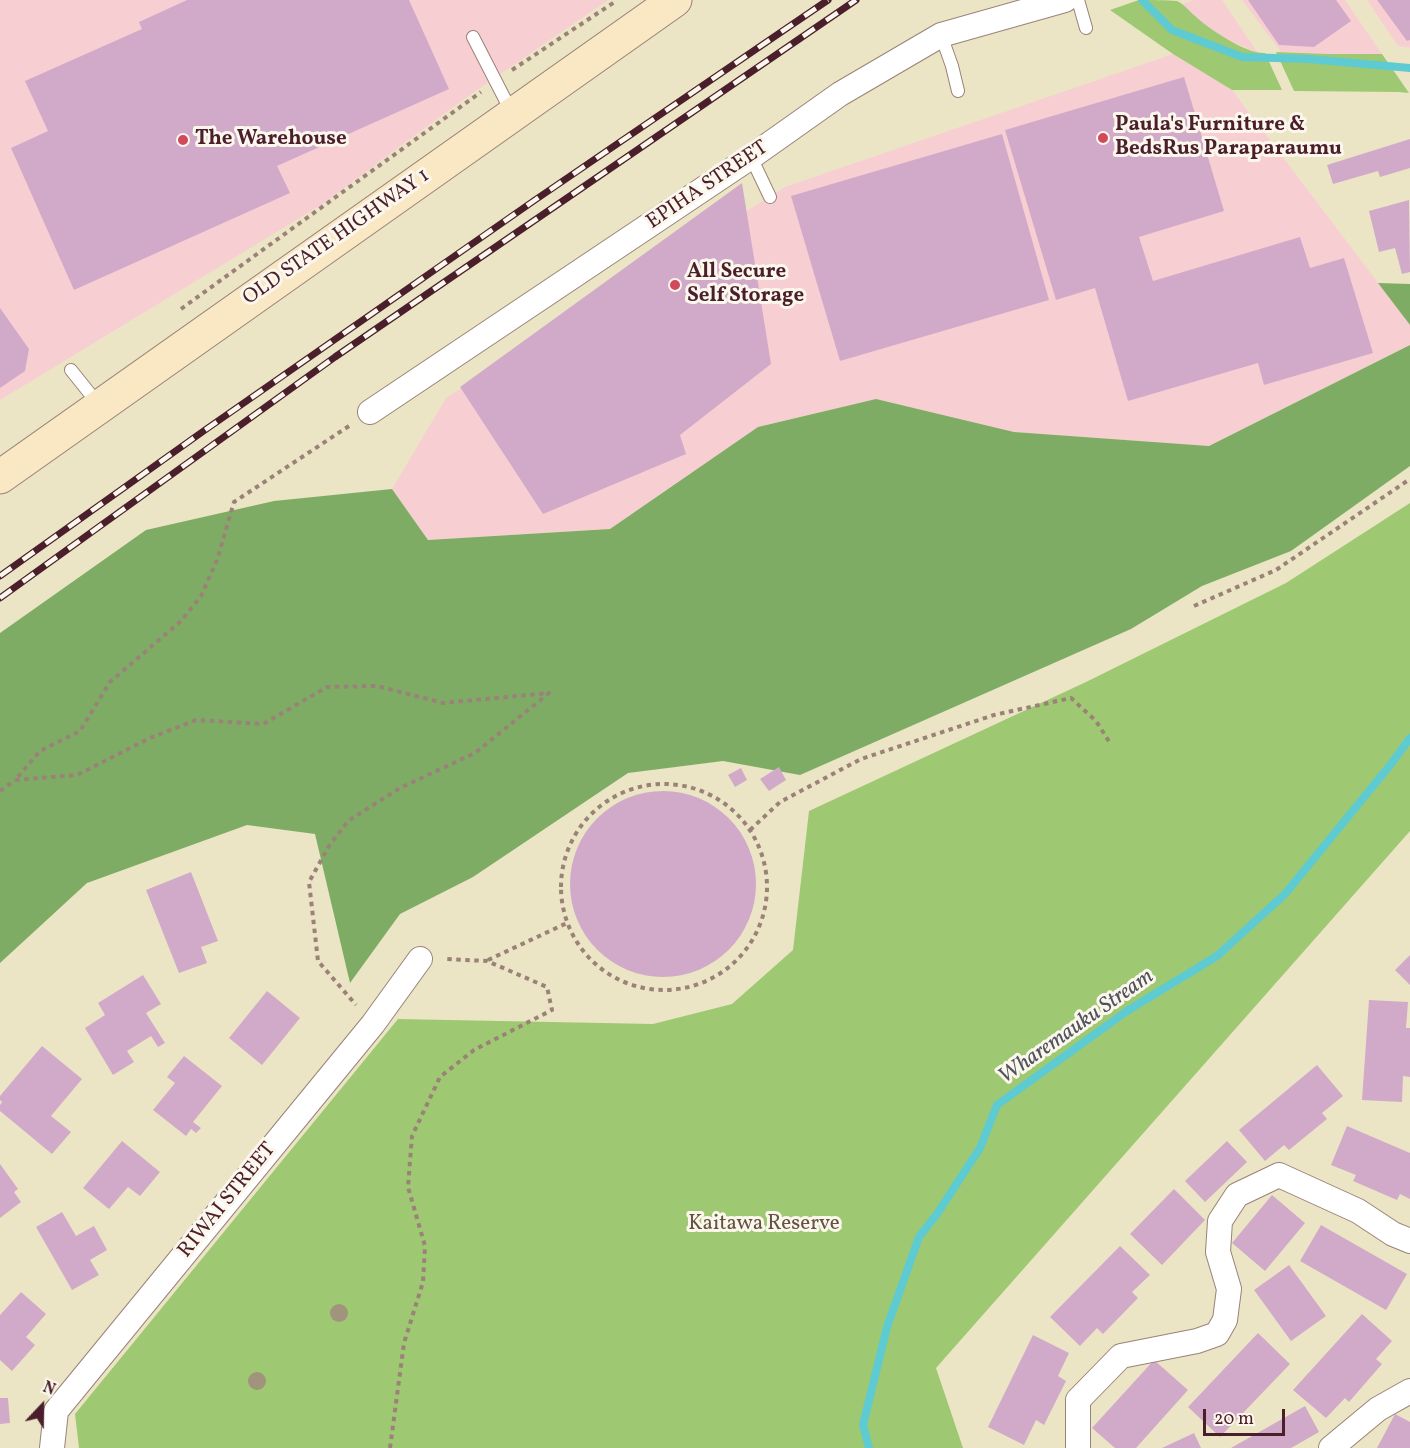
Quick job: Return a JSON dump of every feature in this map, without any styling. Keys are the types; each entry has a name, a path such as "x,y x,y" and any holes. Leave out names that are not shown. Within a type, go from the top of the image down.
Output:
{"main road":[{"name":"OLD STATE HIGHWAY 1","path":"0,477 675,0"}],"street":[{"name":"EPIHA STREET","path":"370,412 751,157 840,94 940,35 1065,0"},
{"name":"RIWAI STREET","path":"52,1448 56,1411 373,1024 420,959"},
{"path":"1078,1448 1078,1400 1121,1356 1197,1341 1217,1334 1225,1320 1229,1288 1218,1252 1220,1221 1237,1195 1279,1175 1358,1211 1393,1234 1410,1241"},
{"path":"1331,1448 1378,1409 1410,1391"}],"lane":[{"path":"1078,0 1086,28"},
{"path":"940,35 958,91"},
{"path":"473,38 513,114"},
{"path":"751,157 770,197"},
{"path":"71,370 100,406"}],"path":[{"path":"176,312 463,104 618,0"},
{"path":"0,791 15,780 40,751 80,730 110,682 181,621 201,596 217,560 234,502 370,412"},
{"path":"1194,606 1276,570 1410,479"},
{"path":"15,780 77,775 150,738 196,720 262,724 327,687 377,686 443,703 549,693 475,753 400,788 348,821 329,846 309,882 318,961 373,1024"},
{"path":"750,830 780,802 861,759 994,716 1071,698 1096,721 1110,743"},
{"path":"664,784 698,789 727,805 750,830 764,861 767,896 759,930 739,959 712,980 678,990 643,989 611,976 584,953 567,923 560,891 564,858 579,828 602,804 632,789 664,784"},
{"path":"487,961 567,923"},
{"path":"390,1448 404,1343 423,1282 425,1246 408,1187 412,1136 440,1077 474,1050 552,1011 547,987 487,961 420,959"}],"shaded area":[{"path":"0,0 608,0 460,102 321,205 0,400"},
{"path":"1194,0 1222,0 1258,53 1224,38 1196,18 1182,4"},
{"path":"1242,0 1345,0 1382,54 1281,52"},
{"path":"1367,0 1410,0 1410,48 1398,46"},
{"path":"1173,54 1232,90 1410,325 1410,345 1209,446 1014,432 876,399 758,427 610,529 428,540 392,489 446,398 785,187"}],"green space":[{"path":"1139,0 1177,1 1228,40 1248,49 1265,53 1282,90 1232,90 1173,54 1110,10"},
{"path":"1276,52 1382,54 1409,93 1294,91"},
{"path":"1378,283 1410,284 1410,325"},
{"path":"1410,345 1410,466 1291,551 1202,586 1131,629 800,775 723,761 628,773 473,877 400,914 350,983 315,834 247,825 87,883 0,963 0,633 146,530 274,501 392,489 428,540 610,529 758,427 876,399 1014,432 1209,446"},
{"name":"Kaitawa Reserve","path":"1410,503 1410,831 936,1368 963,1448 79,1448 75,1414 398,1019 653,1024 732,1004 793,950 809,811 1086,682 1286,583"}],"building":[{"name":"The Warehouse","path":"187,0 409,0 449,89 277,166 290,193 74,290 11,148 48,131 25,81 142,29 139,22"},
{"path":"1248,0 1336,0 1351,21 1314,47 1279,45"},
{"path":"1377,0 1410,0 1410,40 1407,41"},
{"path":"1184,77 1224,211 1139,237 1153,281 1300,237 1310,268 1344,258 1373,353 1264,385 1258,363 1128,401 1095,288 1056,300 1005,130"},
{"path":"1002,134 1049,300 840,361 791,196"},
{"path":"1410,139 1410,168 1380,177 1378,171 1333,184 1327,165"},
{"path":"742,183 771,364 680,435 686,454 543,514 460,387"},
{"path":"1409,200 1410,272 1402,274 1395,248 1379,252 1369,211"},
{"path":"0,308 29,349 25,371 0,388"},
{"path":"779,767 786,780 769,791 760,779"},
{"path":"741,768 747,780 735,787 728,775"},
{"path":"663,791 681,792 699,798 715,806 729,818 741,832 749,848 755,866 755,902 749,920 741,936 729,950 715,962 699,970 681,976 663,977 645,976 627,970 611,962 597,950 585,936 577,920 571,902 570,884 571,866 577,848 585,832 597,818 611,806 627,798 645,792"},
{"path":"191,872 218,941 201,947 207,963 179,973 146,890"},
{"path":"1410,955 1410,985 1395,970"},
{"path":"143,975 161,1004 146,1013 165,1043 158,1047 151,1036 127,1051 134,1062 113,1075 85,1028 105,1015 98,1003"},
{"path":"267,991 300,1018 262,1065 229,1038"},
{"path":"1369,1000 1408,1002 1406,1028 1410,1028 1410,1077 1403,1076 1402,1102 1362,1100"},
{"path":"42,1046 82,1079 51,1116 71,1132 52,1154 0,1111 2,1102 0,1096"},
{"path":"184,1056 222,1086 193,1122 201,1128 196,1133 191,1129 186,1136 153,1110 175,1083 167,1077"},
{"path":"1317,1065 1343,1096 1322,1113 1327,1119 1289,1150 1284,1145 1265,1161 1239,1130"},
{"path":"1347,1126 1410,1153 1410,1199 1400,1194 1397,1200 1353,1181 1356,1175 1331,1165"},
{"path":"122,1141 160,1172 140,1196 128,1187 109,1209 83,1188"},
{"path":"1227,1141 1247,1162 1205,1202 1185,1181"},
{"path":"0,1164 18,1189 14,1192 21,1202 0,1218"},
{"path":"1174,1189 1205,1220 1162,1265 1130,1234"},
{"path":"1272,1195 1305,1223 1265,1271 1232,1243"},
{"path":"62,1212 76,1236 94,1226 107,1250 90,1260 99,1275 72,1290 36,1227"},
{"path":"1321,1225 1407,1274 1386,1310 1300,1261"},
{"path":"1120,1246 1150,1275 1132,1292 1138,1298 1103,1334 1097,1328 1080,1346 1050,1317"},
{"path":"1289,1265 1326,1316 1291,1341 1254,1290"},
{"path":"21,1292 46,1314 26,1337 35,1345 12,1371 0,1360 0,1315"},
{"path":"1362,1314 1392,1341 1376,1359 1382,1364 1349,1402 1345,1398 1326,1418 1293,1390"},
{"path":"1258,1333 1290,1364 1220,1437 1188,1407"},
{"path":"1033,1335 1069,1353 1058,1376 1066,1381 1044,1425 1036,1420 1024,1445 988,1427"},
{"path":"1154,1360 1188,1390 1136,1448 1115,1448 1092,1428"},
{"path":"0,1398 8,1398 10,1423 0,1424"},
{"path":"1305,1406 1319,1432 1291,1448 1231,1448"},
{"path":"1395,1414 1410,1422 1410,1448 1377,1448"},
{"path":"1194,1433 1201,1448 1162,1448"}],"waterway":[{"name":"Wharemauku Stream","path":"1142,0 1172,30 1242,57 1309,59 1410,68"},
{"name":"Wharemauku Stream","path":"869,1448 863,1425 887,1327 919,1237 937,1214 980,1148 997,1105 1127,1011 1217,956 1285,894 1410,738"}],"railway":[{"path":"0,576 535,200 828,0"},
{"path":"0,598 335,357 856,0"}],"place":[{"name":"Paula's Furniture & BedsRus Paraparaumu","path":"1103,138"},
{"name":"The Warehouse","path":"183,140"},
{"name":"All Secure Self Storage","path":"675,285"}]}
